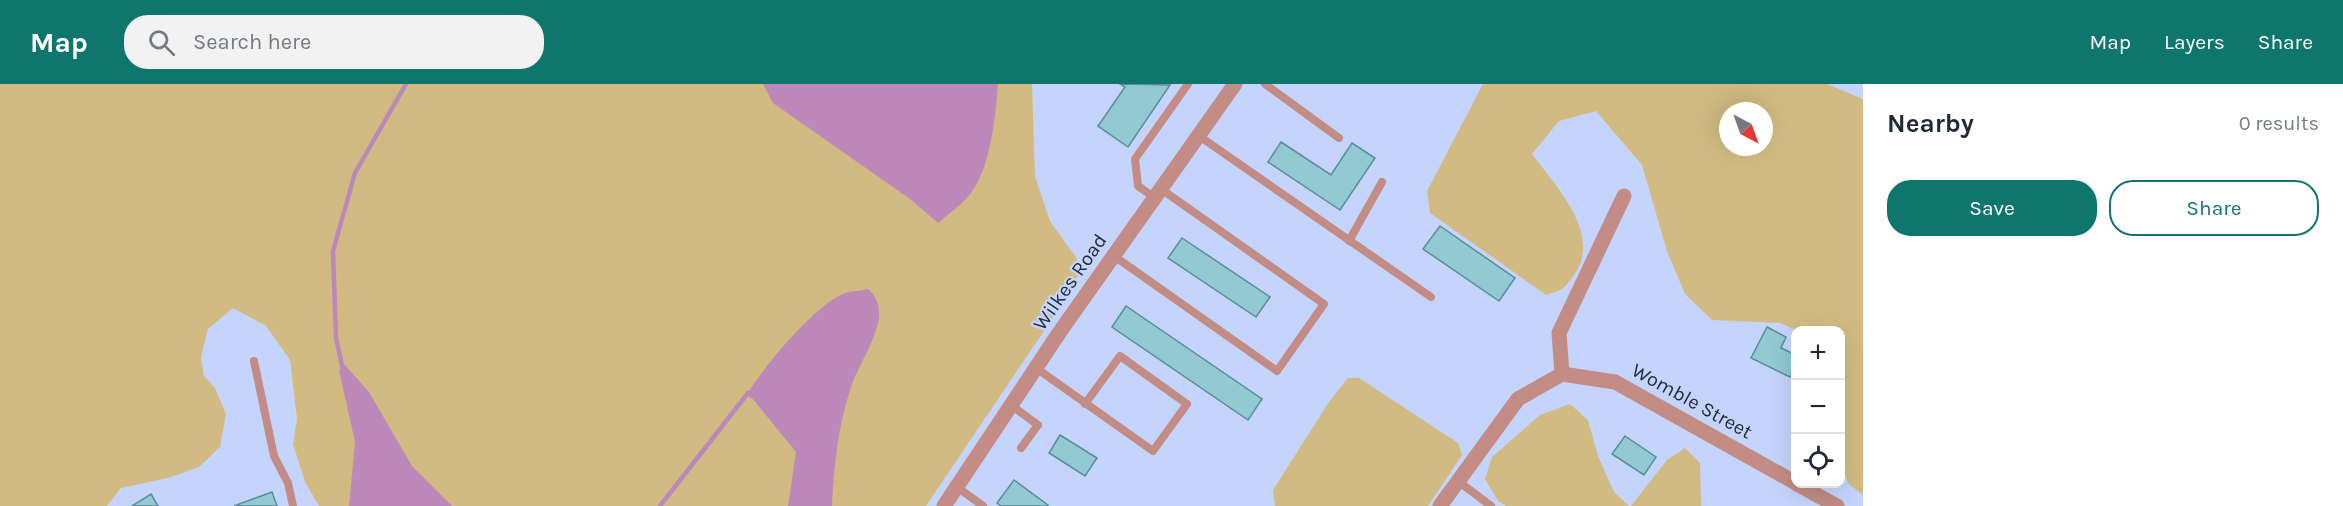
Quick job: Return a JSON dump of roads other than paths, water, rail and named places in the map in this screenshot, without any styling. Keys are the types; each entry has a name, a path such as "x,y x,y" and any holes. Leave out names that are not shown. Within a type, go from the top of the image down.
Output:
{"street":[{"name":"Wilkes Road","path":"944,506 1036,368 1199,136 1229,86"},
{"path":"1440,506 1518,399 1562,374 1558,333 1624,196"},
{"name":"Womble Street","path":"1562,374 1615,382 1791,480"},
{"name":"Womble Street","path":"1805,488 1838,506"}],"lane":[{"path":"1114,256 1277,371 1324,304 1158,193 1138,186 1135,159 1188,84"},
{"path":"1265,84 1339,138"},
{"path":"1199,136 1431,297"},
{"path":"1349,241 1382,182"},
{"path":"1036,368 1086,404 1153,451 1187,404 1120,356 1086,404"},
{"path":"254,361 274,456 288,483 293,506"},
{"path":"1011,405 1038,426 1021,448"},
{"path":"1458,481 1491,506"},
{"path":"957,487 983,506"}],"waterway":[{"path":"343,370 336,338 333,251 355,173 406,84"},
{"path":"660,506 748,393 751,396"}]}
